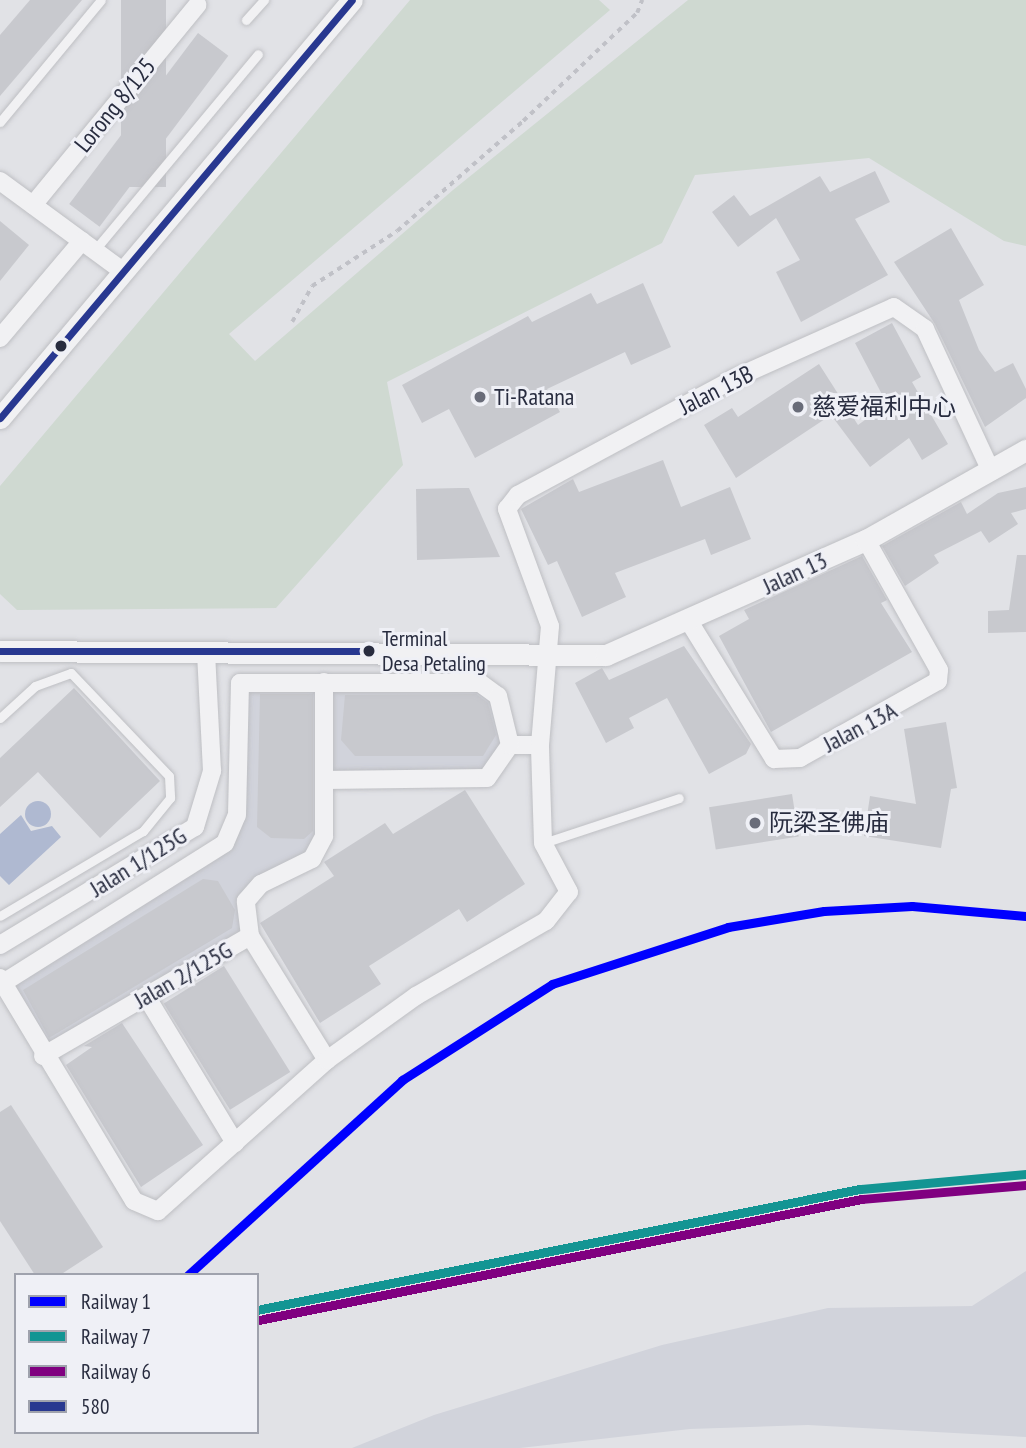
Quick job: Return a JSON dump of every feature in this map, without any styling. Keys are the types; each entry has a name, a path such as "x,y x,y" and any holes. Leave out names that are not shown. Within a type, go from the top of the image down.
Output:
{"street":[{"path":"0,418 121,270 352,0"},
{"name":"Lorong 8/125","path":"33,205 197,5"},
{"path":"0,181 121,270"},
{"path":"0,338 88,246"},
{"name":"Jalan 13B","path":"550,651 543,601 507,509 518,495 733,379 894,307 925,329 991,471"},
{"name":"Jalan 13","path":"0,651 550,651 606,655 690,623 866,540 1026,450"},
{"name":"Jalan 13A","path":"690,623 774,759 800,758 939,681 939,670 866,540"},
{"name":"Jalan 1/125G","path":"0,945 195,827 212,771 206,651"},
{"path":"324,780 487,778 510,745 498,696 480,683 240,683 237,815 225,843 1,981 43,1056 134,1201 158,1211 327,1060 416,996 546,921 569,892 543,843 540,745 550,651"},
{"name":"Jalan 2/125G","path":"43,1056 250,936 246,901 261,884 312,859 324,836 324,682"},
{"path":"510,745 540,745"},
{"path":"250,936 327,1060"},
{"path":"146,996 235,1143"}],"lane":[{"path":"0,122 101,0"},
{"path":"246,20 264,0"},
{"path":"88,246 258,54"},
{"path":"0,718 35,686 71,673 169,776 170,799 143,831 0,916"},
{"path":"543,843 679,798"}],"path":[{"path":"292,322 312,286 397,231 523,121 637,13 642,0"}],"shaded area":[{"path":"410,0 599,0 610,10 229,334 255,361 453,190 688,0 1026,0 1026,246 1004,241 869,158 695,175 662,243 387,382 403,465 276,608 17,610 0,594 0,486"},
{"path":"479,686 495,698 505,739 483,772 321,773 320,834 307,855 256,879 243,932 47,1046 12,986 229,847 241,689"},
{"path":"1026,1271 1026,1437 808,1425 690,1429 520,1448 352,1448 434,1415 662,1345 828,1308 972,1306"}],"water":[{"path":"38,801 47,805 51,814 47,823 38,827 29,823 25,814 29,805"},
{"path":"21,815 31,831 52,826 61,837 9,885 0,876 0,834"}],"building":[{"path":"30,0 82,0 0,96 0,35"},
{"path":"121,0 166,0 166,187 121,187"},
{"path":"198,33 228,56 100,227 69,204"},
{"path":"875,171 890,202 855,219 888,275 801,322 776,272 800,260 776,218 738,247 712,212 734,195 750,216 820,176 830,192"},
{"path":"0,221 29,245 0,281"},
{"path":"951,228 984,285 959,300 979,350 995,372 1013,363 1026,389 1026,398 985,427 935,324 894,262"},
{"path":"643,283 671,347 631,365 625,352 547,389 560,412 475,458 449,409 422,423 402,385 528,316 532,322 591,293 597,304"},
{"path":"892,323 921,377 912,382 948,444 922,460 909,438 870,467 831,415 736,478 704,425 732,408 738,417 819,364 858,425 887,404 855,343"},
{"path":"663,460 681,507 730,487 751,539 711,555 705,539 615,573 626,597 582,617 557,561 548,565 521,509 573,479 579,492"},
{"path":"1026,487 1026,509 1011,513 1018,524 989,543 981,531 934,555 939,563 905,586 882,546 961,502 967,514 998,493"},
{"path":"469,488 500,557 417,560 416,489"},
{"path":"1017,555 1026,555 1026,632 988,633 988,611 1009,610"},
{"path":"862,556 887,600 881,603 912,652 771,732 719,636 749,619 744,610"},
{"path":"684,646 751,744 746,754 709,774 667,698 629,718 634,728 606,743 575,683 602,668 609,680"},
{"path":"74,688 160,781 100,838 38,772 0,807 0,758"},
{"path":"260,694 313,694 313,831 304,839 271,838 257,827"},
{"path":"476,694 488,703 496,735 483,756 355,756 341,740 345,695"},
{"path":"946,722 957,788 951,789 941,848 864,836 870,796 916,804 904,729"},
{"path":"465,790 525,884 467,922 459,909 369,966 381,984 320,1023 260,923 334,876 324,862 385,823 393,834"},
{"name":"阮梁圣佛庙","path":"792,794 799,836 716,850 709,807"},
{"path":"203,879 218,881 235,910 232,928 49,1038 23,990"},
{"path":"224,966 290,1072 230,1110 164,1004"},
{"path":"122,1023 203,1145 141,1187 66,1065 92,1047 84,1046"},
{"path":"11,1105 103,1247 63,1273 34,1273 0,1221 0,1112"}],"rail line":[{"name":"1","path":"190,1273 402,1080 552,984 728,927 824,911 912,906 1026,916"},
{"name":"7","path":"259,1310 860,1189 1026,1174"},
{"name":"6","path":"259,1320 862,1199 1026,1185"}],"transit line":[{"name":"580","path":"0,418 352,0"},
{"name":"580","path":"0,651 374,651"}],"place":[{"name":"Ti-Ratana","path":"480,397"},
{"name":"慈爱福利中心","path":"798,407"},
{"name":"Terminal Desa Petaling","path":"369,651"},
{"name":"阮梁圣佛庙","path":"755,823"}]}
